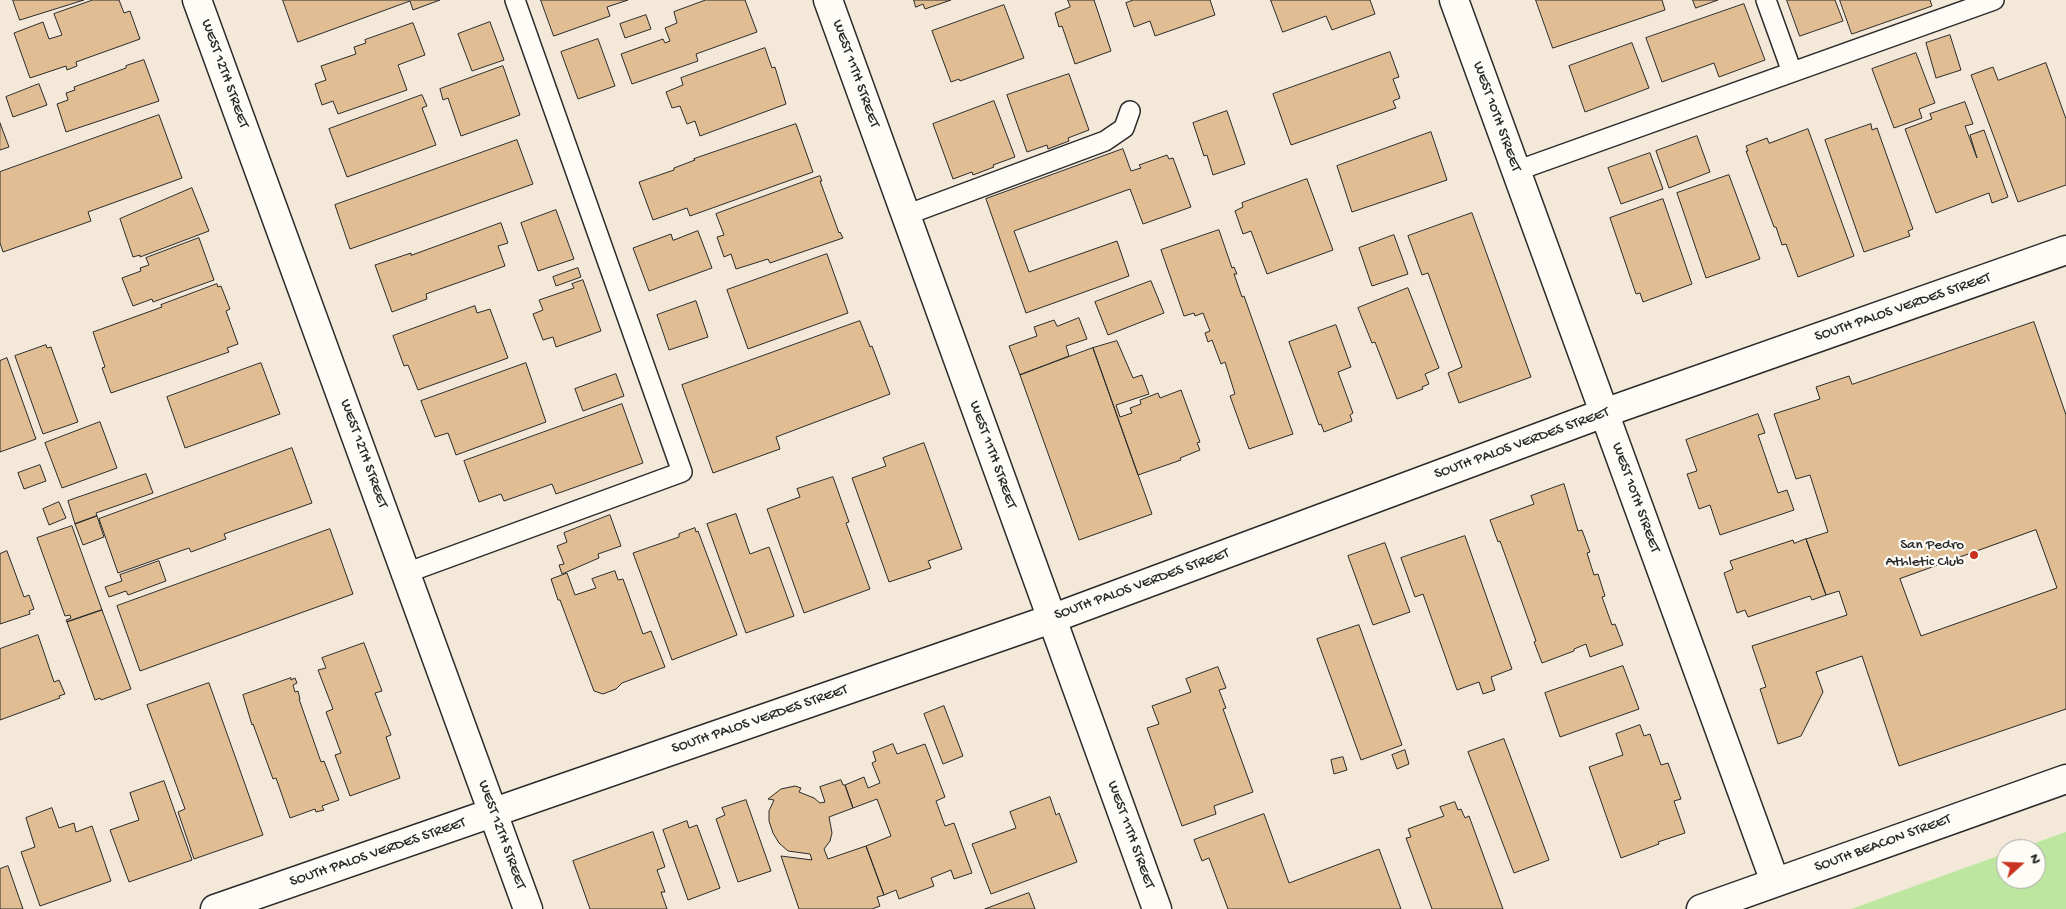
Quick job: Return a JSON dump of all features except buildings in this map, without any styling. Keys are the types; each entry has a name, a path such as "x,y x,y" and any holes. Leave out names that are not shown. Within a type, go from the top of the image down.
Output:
{"street":[{"name":"WEST 12TH STREET","path":"197,0 528,909"},
{"name":"WEST 11TH STREET","path":"828,0 1157,909"},
{"name":"WEST 10TH STREET","path":"1454,0 1775,882"},
{"name":"SOUTH PALOS VERDES STREET","path":"215,909 248,904 493,813 1051,620 1604,413 2066,250"},
{"name":"SOUTH BEACON STREET","path":"1701,909 2066,779"}],"lane":[{"path":"406,572 682,472 515,0"},
{"path":"1766,0 1792,72"},
{"path":"1516,171 1994,0"},
{"path":"906,215 1105,141 1124,128 1130,111"}],"green space":[{"path":"2066,832 2066,909 1851,909 1996,857 1996,889 2046,889 2046,839"}],"place":[{"name":"San Pedro Athletic Club","path":"1974,555"}]}
